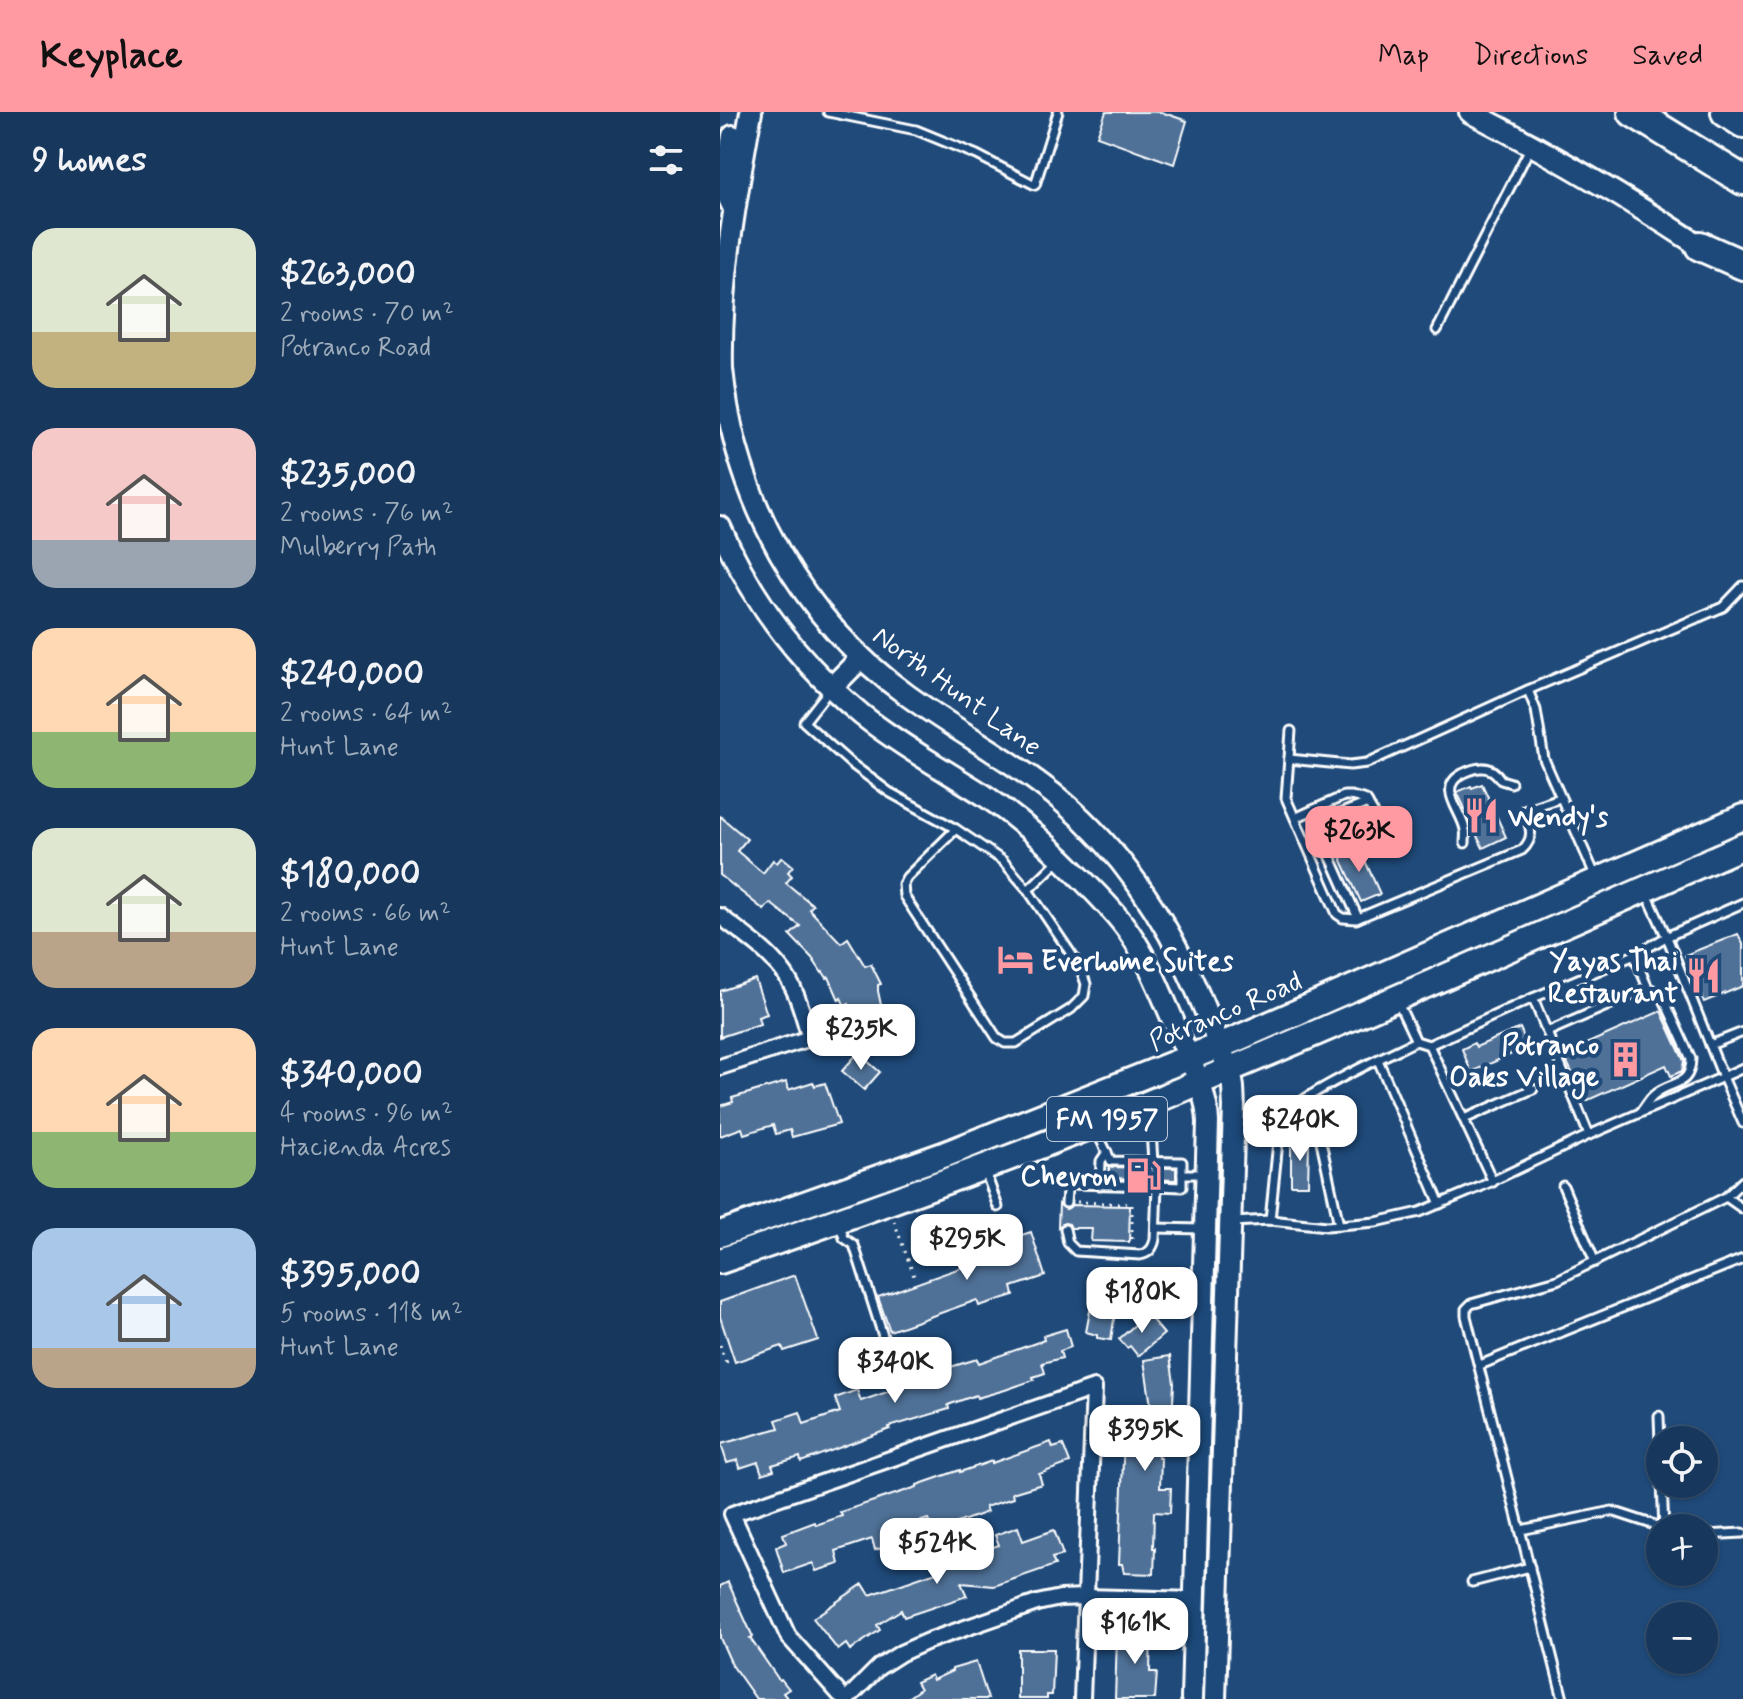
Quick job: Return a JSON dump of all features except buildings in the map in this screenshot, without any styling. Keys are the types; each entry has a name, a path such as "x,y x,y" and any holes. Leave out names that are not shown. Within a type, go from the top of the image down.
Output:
{"highway":[{"path":"1633,112 1743,180"},
{"path":"1726,112 1743,123"},
{"path":"1700,246 1743,265"}],"main road":[{"path":"734,209 724,188 737,112"},
{"name":"North Hunt Lane","path":"751,112 723,284 720,327 722,369 739,457 752,497 775,546 817,610 861,658 907,695 1024,772 1063,802 1096,834 1138,885 1166,928 1190,974 1229,1069 1234,1106 1215,1699"},
{"path":"1470,112 1610,189 1743,276"},
{"path":"720,527 762,605 786,637 832,687 883,730 1006,810 1111,909 1136,943 1155,979 1198,1082 1208,1113 1192,1699"},
{"path":"832,687 861,658"},
{"name":"Potranco Road","path":"720,1234 946,1154 1220,1046 1743,817"},
{"path":"1645,889 1645,880 1651,873 1743,831"},
{"name":"Potranco Road","path":"720,1261 984,1167 1141,1106 1743,846"},
{"path":"1468,966 1475,955 1489,944 1597,894 1598,881"},
{"path":"975,1142 984,1167"},
{"path":"838,1220 841,1206 847,1201 910,1178 946,1154"},
{"path":"720,1246 762,1232 807,1204"},
{"path":"1204,1270 1217,1276 1215,1368 1225,1379"}],"street":[{"path":"720,916 781,968 790,981 810,1038 720,1067"},
{"path":"1082,1699 1085,1597 1094,1388 732,1514 788,1636 846,1699 879,1667 901,1653 1037,1603 1085,1597 1196,1600"}],"lane":[{"path":"828,112 916,130 977,155 1035,185 1058,112"},
{"path":"1437,330 1532,145"},
{"path":"1289,759 1350,765 1367,763 1723,607 1743,586"},
{"path":"832,687 804,722 889,792 956,829 1003,861 1028,890 1080,967 1086,984 1084,996 1071,1009 1016,1043 1005,1043 997,1038 904,896 903,884 907,877 956,829"},
{"path":"1528,690 1536,710 1544,759 1598,881"},
{"path":"1291,731 1286,798 1337,914 1350,920 1522,850 1528,845 1532,833 1524,810 1560,798"},
{"path":"1465,843 1465,829 1451,796 1454,780 1475,769 1486,768 1497,773 1501,780 1511,783"},
{"path":"1295,818 1344,796 1366,800 1374,814"},
{"path":"1358,918 1323,840 1322,831 1329,820 1368,803"},
{"path":"1028,890 1060,858"},
{"path":"1645,889 1743,1123"},
{"path":"1270,1220 1282,1115 1311,1095 1416,1041 1429,1045 1634,955 1666,937 1743,903"},
{"path":"1634,955 1648,988"},
{"path":"1547,1032 1648,988 1661,993 1691,1059 1691,1071 1683,1081 1655,1093 1640,1113"},
{"path":"1395,998 1416,1041"},
{"path":"1533,998 1589,1135"},
{"path":"1710,1045 1743,1032"},
{"path":"1429,1045 1493,1182"},
{"path":"1378,1060 1440,1204"},
{"path":"1230,1222 1270,1220 1339,1225 1376,1222 1420,1212 1743,1068"},
{"path":"1464,1119 1533,1089"},
{"path":"1311,1095 1339,1225"},
{"path":"1141,1106 1151,1131 1153,1162"},
{"path":"1066,1203 1067,1188 1071,1184 1182,1187 1182,1162 1111,1161 1093,1125"},
{"path":"1100,1185 1101,1161 1107,1152"},
{"path":"984,1167 998,1207"},
{"path":"1182,1174 1207,1174"},
{"path":"1563,1699 1466,1309 1471,1304 1557,1280 1726,1197 1743,1181"},
{"path":"1065,1229 1068,1243 1076,1251 1148,1253 1154,1246 1157,1186"},
{"path":"1563,1186 1595,1262"},
{"path":"1726,1197 1743,1209"},
{"path":"838,1220 844,1238 854,1245 883,1336"},
{"path":"1156,1228 1206,1229"},
{"path":"1480,1365 1743,1259"},
{"path":"1659,1416 1659,1426"},
{"path":"1521,1530 1612,1511 1664,1528 1663,1498"},
{"path":"1718,1534 1743,1533"},
{"path":"1472,1582 1530,1567"}],"path":[{"path":"1066,1203 1132,1204 1132,1245"},
{"path":"891,1214 915,1279"},
{"path":"720,1345 726,1364 734,1359"}],"place":[{"name":"Wendy's","path":"1482,816"},
{"name":"Everhome Suites","path":"1015,960"},
{"name":"Yayas Thai Restaurant","path":"1704,976"},
{"name":"Potranco Oaks Village","path":"1625,1060"},
{"name":"Chevron","path":"1143,1175"}]}
